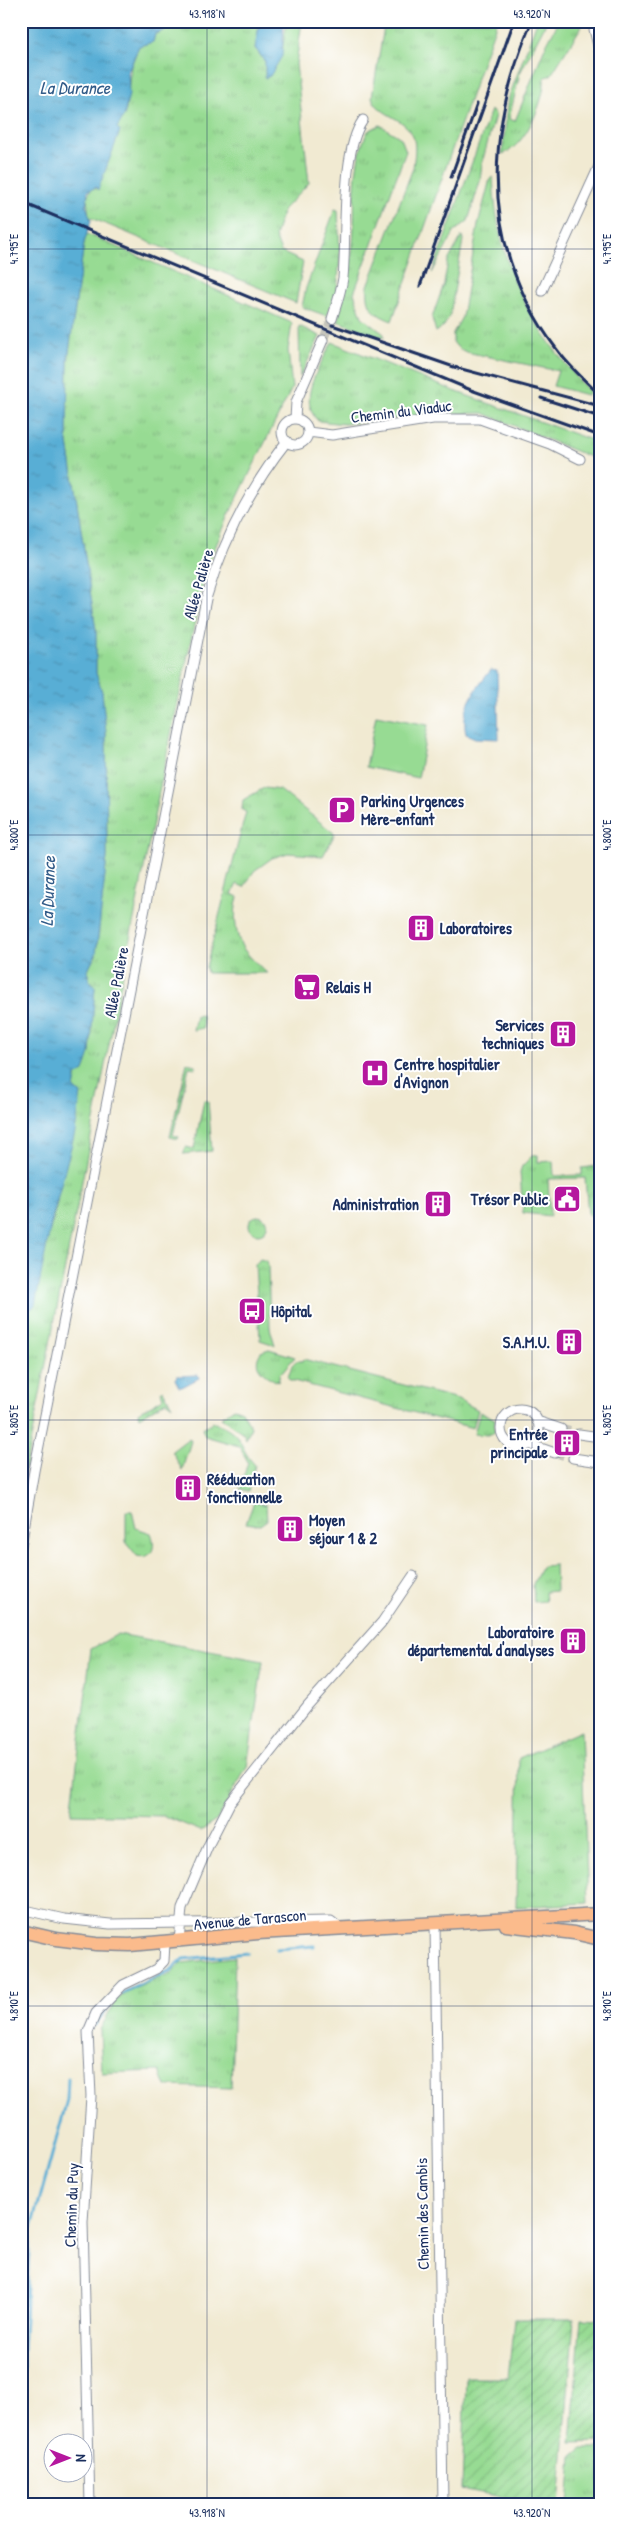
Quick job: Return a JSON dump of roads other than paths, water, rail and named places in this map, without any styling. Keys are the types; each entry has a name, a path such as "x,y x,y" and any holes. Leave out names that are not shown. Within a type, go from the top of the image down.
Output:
{"main road":[{"name":"Avenue de Tarascon","path":"21,1931 56,1939 96,1944 165,1943 258,1933 484,1922 600,1914"},
{"name":"Avenue de Tarascon","path":"484,1922 574,1933 600,1939"}],"street":[{"path":"592,21 600,54"},
{"path":"332,319 343,280 350,163 356,130 363,120"},
{"path":"542,291 600,164"},
{"path":"296,419 296,402 323,340"},
{"path":"296,419 304,423 308,432 305,440 298,444 286,441 283,436 284,425 289,420 296,419"},
{"name":"Chemin du Viaduc","path":"308,432 332,435 433,419 480,419 550,444 580,458"},
{"name":"Allée Palière","path":"21,1546 34,1471 206,599 216,567 245,503 286,441"},
{"path":"555,1453 529,1444 519,1446 507,1442 503,1436 501,1424 508,1412 515,1409 529,1411 537,1420 561,1429"},
{"path":"529,1444 537,1434 537,1420"},
{"path":"579,1434 600,1438"},
{"path":"573,1458 600,1462"},
{"path":"179,1942 179,1924 186,1898 209,1844 230,1804 308,1705 382,1622 413,1576"},
{"path":"21,1909 90,1922 179,1924 331,1921 340,1928"},
{"name":"Chemin des Cambis","path":"435,1924 443,2505"},
{"name":"Chemin du Puy","path":"90,2505 83,2222 92,2096 88,2032 96,2013 123,1985 156,1969 164,1960 165,1943"}],"water":[{"name":"La Durance","path":"21,21 173,21 165,30 155,34 153,42 139,46 128,72 129,94 124,116 117,128 120,131 98,190 96,187 88,191 86,205 91,221 84,243 68,359 67,436 96,631 96,673 102,692 106,733 107,857 96,954 88,970 89,980 95,987 90,1053 84,1071 76,1076 74,1089 81,1094 75,1132 52,1219 35,1305 29,1311 30,1325 21,1368"},
{"path":"260,21 284,21 282,56 270,76 265,78 265,61 255,48"},
{"path":"491,670 497,671 499,739 475,738 466,734 465,716 474,692"},
{"path":"198,1375 199,1378 182,1387 179,1387 175,1379 177,1376"}],"waterway":[{"path":"276,1949 314,1946"},
{"path":"120,1994 171,1970 183,1959 247,1953"},
{"path":"95,2025 109,2005"},
{"path":"23,2505 23,2350 30,2235 67,2100 68,2078"}],"tunnel":[{"path":"323,340 332,319"},
{"path":"561,1429 579,1434"},
{"path":"555,1453 573,1458"}],"railway":[{"path":"420,286 514,21"},
{"path":"532,21 516,63 505,106 499,148 498,190 503,232 514,272 533,312 558,351 600,395"},
{"path":"451,177 477,104"},
{"path":"21,202 471,390 600,436"},
{"path":"332,325 454,367 600,406"},
{"path":"541,398 600,417"}],"place":[{"name":"Parking Urgences Mère-enfant","path":"342,810"},
{"name":"Laboratoires","path":"421,928"},
{"name":"Relais H","path":"307,987"},
{"name":"Services techniques","path":"563,1034"},
{"name":"Centre hospitalier d'Avignon","path":"375,1073"},
{"name":"Trésor Public","path":"567,1199"},
{"name":"Administration","path":"438,1204"},
{"name":"Hôpital","path":"252,1311"},
{"name":"S.A.M.U.","path":"569,1342"},
{"name":"Entrée principale","path":"567,1443"},
{"name":"Rééducation fonctionnelle","path":"188,1488"},
{"name":"Moyen séjour 1 & 2","path":"290,1529"},
{"name":"Laboratoire départemental d'analyses","path":"573,1641"}]}
